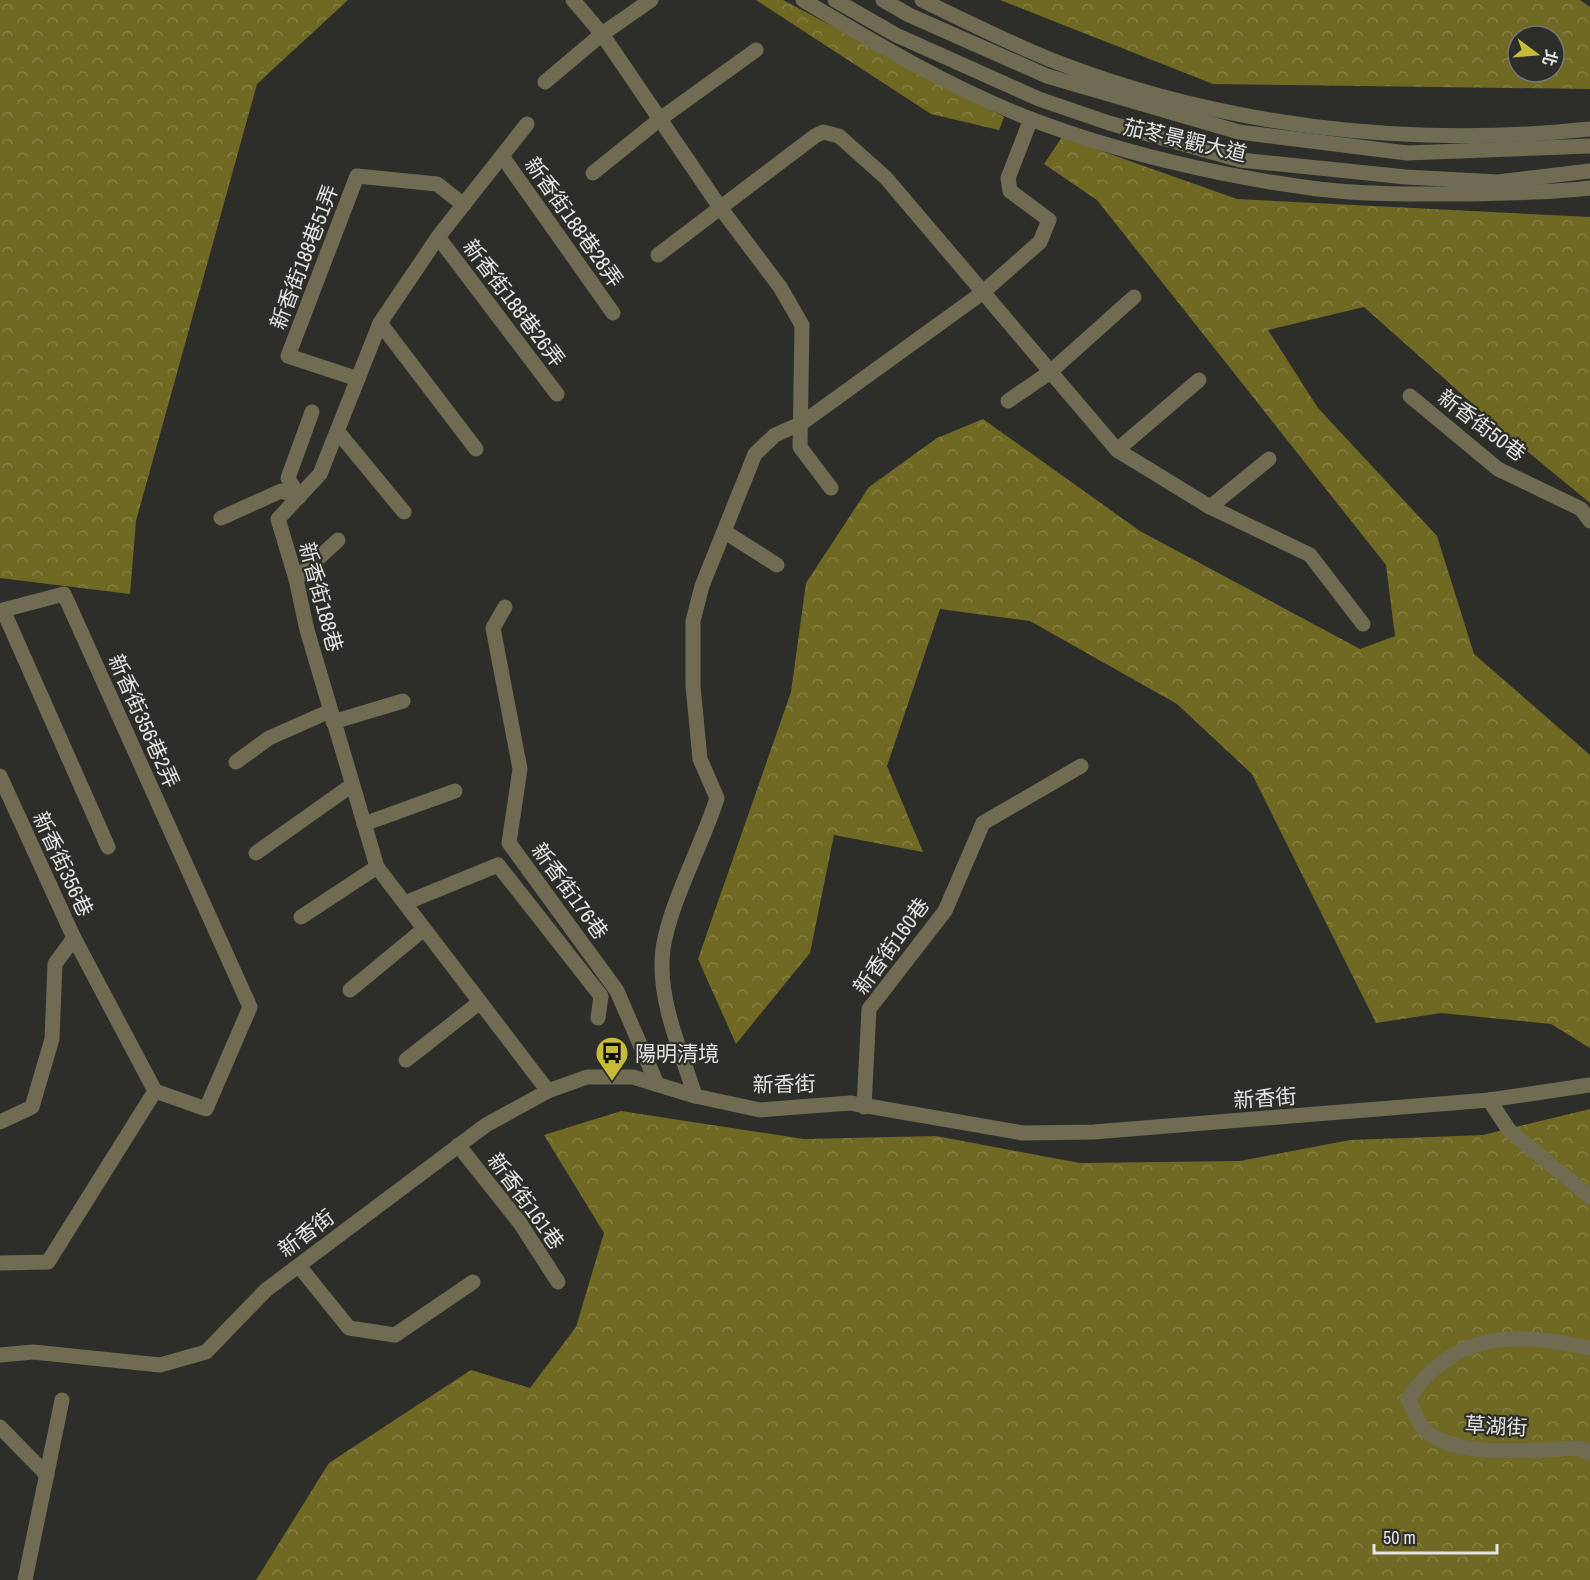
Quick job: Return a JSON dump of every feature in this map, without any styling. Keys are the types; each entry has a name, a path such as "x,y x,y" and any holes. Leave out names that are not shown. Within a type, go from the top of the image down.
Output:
{"street":[{"path":"573,0 602,34 719,206 780,287 802,325 801,447 831,488"},
{"path":"545,82 602,34 651,0"},
{"name":"茄苳景觀大道","path":"803,0 878,45 1031,119 1174,162 1319,189 1402,194 1590,188"},
{"name":"茄苳景觀大道","path":"835,0 896,35 1039,99 1109,123 1229,157 1406,177 1498,182 1590,171"},
{"name":"茄苳景觀大道","path":"883,0 909,15 1047,75 1239,132 1407,153 1590,146"},
{"name":"茄苳景觀大道","path":"922,0 1054,61 1142,91 1238,114 1322,128 1407,136 1590,129"},
{"path":"593,173 660,119 756,50"},
{"path":"695,1096 668,1010 661,962 672,911 708,828 717,798 700,759 693,686 693,621 702,586 755,454 776,435 802,423 982,293 1040,242 1049,220 1010,191 1008,178 1031,119"},
{"name":"新香街188巷","path":"527,124 438,237 380,322 320,474 278,519 296,579 307,630 377,867 548,1091"},
{"path":"658,255 719,206 815,136 823,132 839,136 886,178 1049,373 1117,450 1210,507 1310,555 1363,624"},
{"name":"新香街188巷28弄","path":"502,156 613,312"},
{"name":"新香街188巷51弄","path":"358,379 288,356 357,176 437,184 464,205"},
{"path":"1498,182 1569,190"},
{"name":"新香街188巷26弄","path":"438,237 556,394"},
{"path":"1008,401 1049,373 1134,297"},
{"path":"380,322 476,448"},
{"path":"1117,450 1199,380"},
{"name":"新香街50巷","path":"1410,396 1498,469 1581,509 1590,521"},
{"path":"299,497 288,478 312,412"},
{"path":"338,432 404,512"},
{"path":"1210,507 1269,459"},
{"path":"220,518 280,491 299,497"},
{"path":"725,532 777,566"},
{"path":"296,579 338,540"},
{"name":"新香街356巷2弄","path":"108,847 3,610 64,594 250,1007 206,1109 154,1091"},
{"name":"新香街176巷","path":"505,607 493,628 520,769 509,843 617,991 657,1084"},
{"path":"236,762 268,738 332,716 403,700"},
{"name":"新香街160巷","path":"864,1107 869,1009 945,911 983,824 1081,766"},
{"name":"新香街356巷","path":"0,776 74,938 55,964 52,1039 32,1107 0,1122"},
{"path":"256,853 352,785"},
{"path":"364,824 455,791"},
{"path":"405,903 498,865 601,996 598,1018"},
{"path":"301,917 377,867"},
{"path":"350,990 424,929"},
{"path":"0,1263 48,1262 154,1091 74,938"},
{"path":"406,1060 480,1002"},
{"name":"新香街","path":"0,1355 33,1352 160,1365 206,1353 266,1290 458,1145 486,1125 548,1091 587,1077 633,1077 695,1096 760,1110 850,1103 1023,1133 1094,1132 1489,1100 1590,1085"},
{"path":"1489,1100 1509,1130 1590,1197"},
{"name":"新香街161巷","path":"458,1145 520,1223 558,1282"},
{"path":"298,1266 349,1328 395,1335 473,1282"},
{"name":"草湖街","path":"1590,1348 1548,1339 1491,1340 1454,1354 1424,1376 1408,1399 1423,1428 1455,1447 1502,1450 1581,1448 1590,1454"},
{"path":"25,1580 62,1400"},
{"path":"0,1427 47,1475"}],"green space":[{"path":"0,0 348,0 257,84 136,521 130,594 0,578"},
{"path":"756,0 783,0 1004,117 999,130 931,114"},
{"path":"1000,0 1580,0 1590,7 1590,89 1213,84"},
{"path":"1062,137 1237,199 1590,217 1590,503 1511,438 1364,307 1268,330 1318,408 1437,536 1474,654 1590,755 1590,1048 1551,1024 1441,1013 1376,1023 1252,774 1177,704 1030,621 940,609 887,766 923,852 834,835 810,953 736,1044 698,959 791,692 806,583 869,487 937,438 983,419 1140,531 1360,649 1395,636 1386,565 1097,200 1044,164"},
{"path":"1590,1109 1590,1580 256,1580 329,1463 471,1370 530,1388 576,1327 604,1233 544,1135 621,1111 804,1139 936,1136 1080,1163 1240,1161 1350,1140 1483,1135"}],"place":[{"name":"陽明清境","path":"612,1082"}]}
